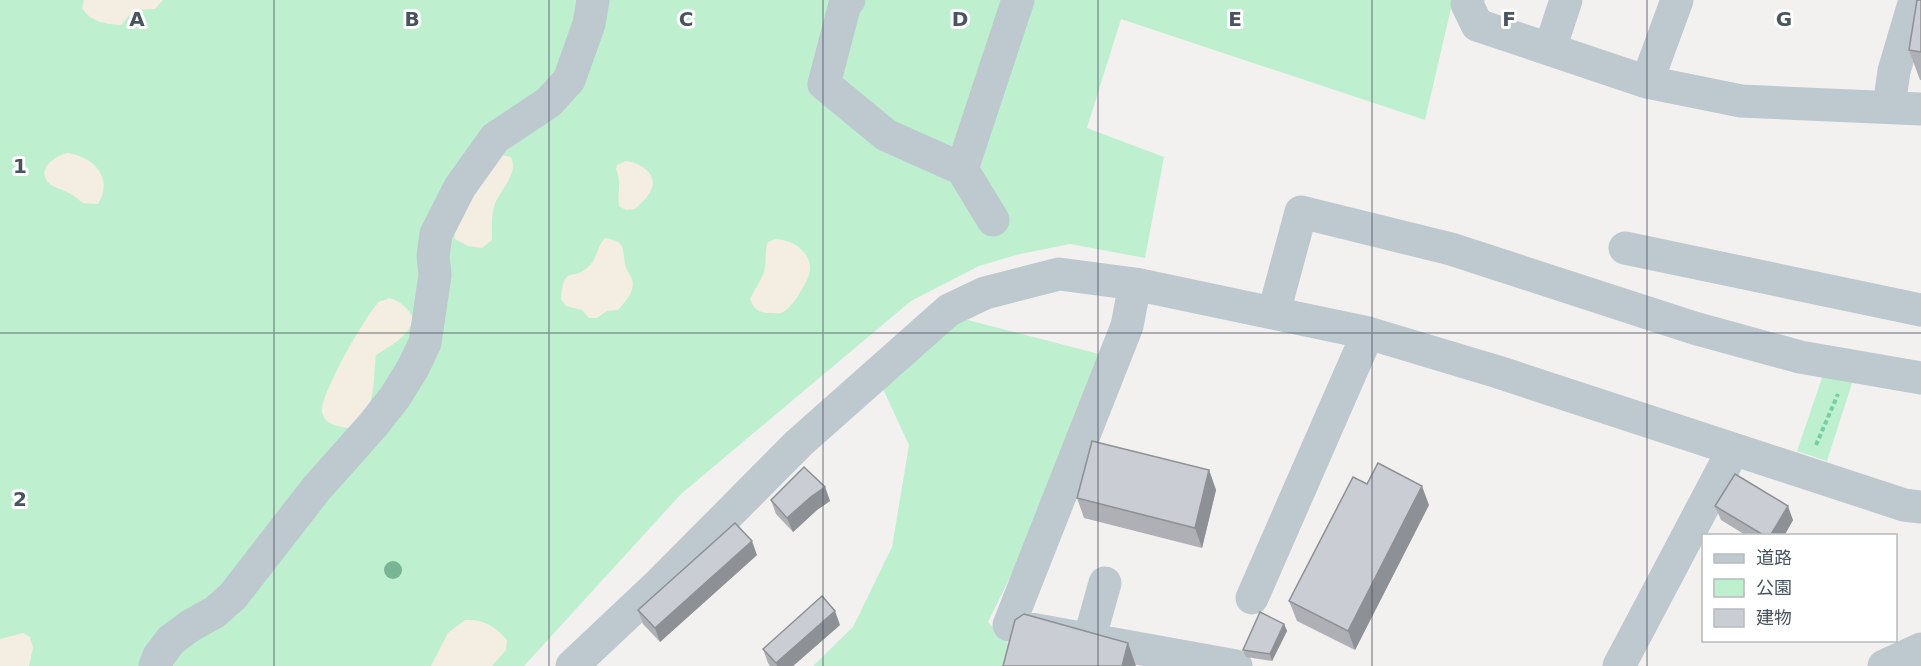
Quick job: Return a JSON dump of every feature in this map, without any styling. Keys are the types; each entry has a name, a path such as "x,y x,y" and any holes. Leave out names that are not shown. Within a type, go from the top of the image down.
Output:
{"street":[{"path":"155,666 159,656 171,640 215,612 233,596 316,489 374,425 395,397 413,368 425,342 435,275 433,256 436,234 460,187 495,138 549,102 569,80 589,24 593,0"},
{"path":"962,169 1018,0"},
{"path":"1468,0 1467,4 1477,25 1647,82 1741,101 1905,108 1894,71 1911,1"},
{"path":"1550,49 1566,0"},
{"path":"1647,82 1677,0"},
{"path":"846,1 824,84 886,135 962,169 993,220"},
{"path":"1274,312 1302,212 1451,249 1694,328 1800,357 1921,378"},
{"path":"1625,248 1921,310"},
{"path":"572,666 659,584 799,443 949,310 985,293 1059,274 1135,284 1368,333 1498,372 1904,505 1921,507"},
{"path":"1135,284 1127,326 1009,625 1236,666"},
{"path":"1252,598 1368,333"},
{"path":"1619,666 1733,450"},
{"path":"1089,640 1106,583"},
{"path":"1884,666 1921,649"}],"path":[{"path":"1815,449 1849,366"}],"green space":[{"path":"0,0 1453,0 1425,120 1121,19 1087,128 1164,157 1145,258 1070,244 1020,254 979,266 911,301 681,494 524,666 0,666"},
{"path":"960,318 1099,354 1020,557 988,622 1013,649 1009,666 813,666 853,627 892,547 909,445 882,387"},
{"path":"1825,369 1855,374 1827,461 1797,451"}],"sand":[{"path":"84,0 163,0 155,9 134,10 121,25 94,19 82,8"},
{"path":"68,153 86,159 99,170 104,186 98,204 83,203 55,187 45,177 49,163"},
{"path":"501,155 511,157 513,170 494,206 492,240 482,248 468,246 455,239 456,215"},
{"path":"626,161 638,164 648,172 653,182 645,200 635,209 626,210 619,206 619,178 616,169 617,165"},
{"path":"605,238 617,241 622,246 625,266 633,286 632,291 618,310 607,311 597,318 589,318 582,310 566,306 561,299 564,281 591,264"},
{"path":"776,239 796,245 806,255 810,267 806,283 791,306 781,313 767,313 756,309 750,299 764,272 768,242"},
{"path":"389,298 400,303 409,311 414,318 411,325 399,340 376,355 372,397 364,414 348,428 332,424 326,420 322,412 328,390 365,321 380,301"},
{"path":"465,620 483,622 493,627 507,640 506,650 492,666 431,666 448,633"},
{"path":"23,633 30,637 33,648 29,666 0,666 0,639"}],"building":[{"path":"1917,0 1921,0 1921,52 1909,50"},
{"path":"1092,441 1209,470 1195,528 1077,498"},
{"path":"1378,463 1422,486 1348,631 1289,601 1353,477 1367,484"},
{"path":"804,467 825,487 787,518 771,500"},
{"path":"1735,474 1788,506 1771,534 1762,534 1715,506"},
{"path":"735,523 752,541 655,628 638,610"},
{"path":"822,596 835,611 776,663 763,649"},
{"path":"1260,612 1284,624 1270,654 1243,650"},
{"path":"1024,614 1128,643 1122,666 1003,666 1015,620"}]}
